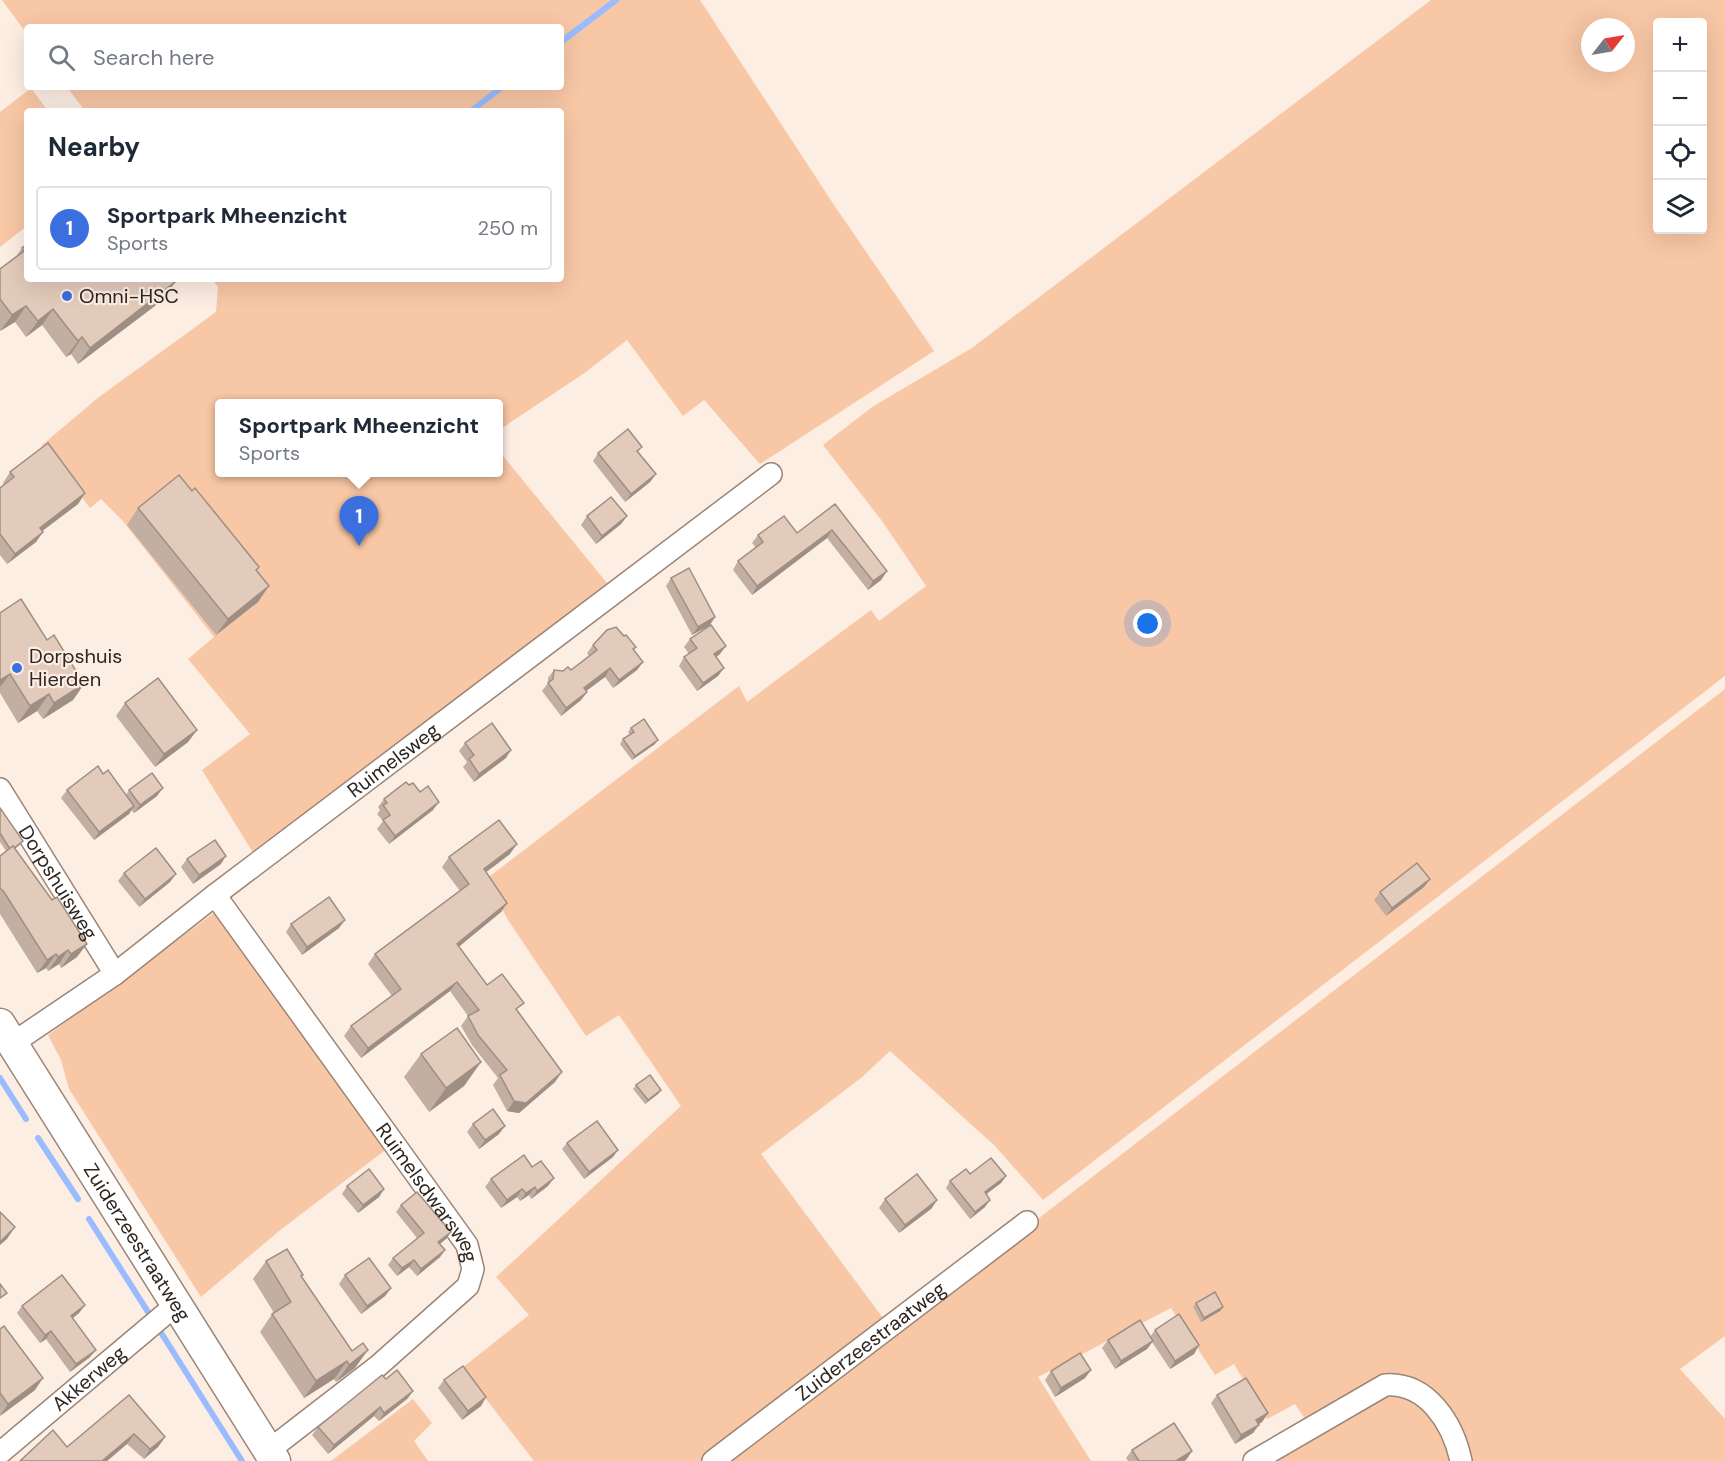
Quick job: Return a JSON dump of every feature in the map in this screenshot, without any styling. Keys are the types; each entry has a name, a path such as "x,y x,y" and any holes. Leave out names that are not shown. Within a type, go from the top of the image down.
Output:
{"main road":[{"name":"Zuiderzeestraatweg","path":"6,1034 272,1456"}],"street":[{"name":"Ruimelsweg","path":"6,1034 116,974 215,895 771,474"},
{"name":"Dorpshuisweg","path":"0,789 116,974"},
{"name":"Ruimelsdwarsweg","path":"215,895 467,1245 473,1269 468,1286 272,1456"},
{"name":"Zuiderzeestraatweg","path":"713,1461 1028,1222"},
{"name":"Akkerweg","path":"0,1453 177,1304"},
{"path":"1254,1461 1385,1385 1398,1384 1418,1391 1435,1407 1451,1433 1461,1461"}],"shaded area":[{"path":"2,0 700,0 834,205 934,351 760,464 704,400 683,416 627,340 586,372 503,427 503,399 215,399 215,477 503,477 503,456 607,583 255,856 202,770 250,734 188,659 214,637 122,520 101,499 90,508 42,445 99,397 216,312 218,287 214,282 564,282 564,108 83,108 69,90 564,90 564,24 24,24 24,30"},
{"path":"1431,0 1725,0 1725,676 1043,1200 995,1146 890,1051 861,1078 761,1154 886,1322 705,1461 534,1461 462,1368 529,1315 496,1277 681,1106 619,1015 586,1036 508,920 486,879 739,686 747,702 871,610 879,621 926,586 882,521 823,445 872,407 972,348"},
{"path":"28,90 32,90 46,108 24,108 24,228 0,247 0,112"},
{"path":"1725,689 1725,1336 1680,1369 1725,1419 1725,1461 1465,1461 1409,1381 1309,1425 1295,1404 1267,1419 1234,1364 1215,1375 1171,1308 1038,1377 1091,1461 724,1461"},
{"path":"218,910 388,1148 279,1231 201,1297 69,1089 61,1060 48,1035"},
{"path":"1386,1390 1424,1402 1456,1461 1264,1461"},
{"path":"413,1399 432,1423 414,1441 428,1461 331,1461"}],"building":[{"path":"24,251 24,282 175,282 90,348 82,337 78,341 53,309 38,321 26,306 12,315 0,299 0,269"},
{"path":"628,429 642,447 637,451 656,474 631,494 598,453"},
{"path":"48,443 85,493 40,528 43,532 15,554 0,534 0,488 14,477 10,472"},
{"path":"179,475 192,491 195,488 259,567 256,570 269,586 228,619 138,508"},
{"path":"611,497 627,516 602,536 587,516"},
{"path":"835,504 887,571 873,581 832,530 757,586 738,561 763,542 758,535 784,516 797,533"},
{"path":"689,568 715,617 698,627 671,578"},
{"path":"21,599 47,640 54,635 84,684 54,703 49,694 30,706 10,674 0,680 0,613"},
{"path":"711,625 726,646 714,654 724,668 703,683 684,657 697,648 690,639"},
{"path":"616,627 636,647 633,649 643,662 619,680 610,668 584,688 587,692 566,708 548,683 553,679 554,670 563,671 568,667 571,670 597,650 593,645 607,630"},
{"path":"158,678 197,730 164,754 125,703"},
{"path":"644,719 658,740 635,756 623,739 634,732 631,728"},
{"path":"492,723 511,750 479,774 469,759 474,755 465,743"},
{"path":"98,766 103,774 108,770 134,806 99,832 67,790"},
{"path":"152,773 163,788 140,805 129,790"},
{"path":"406,782 409,785 413,783 420,792 428,786 439,802 395,836 383,820 390,815 383,805 387,803 384,799"},
{"path":"0,808 23,841 14,848 13,846 10,849 0,833"},
{"path":"499,820 517,844 484,869 507,903 457,944 487,985 502,974 524,1003 516,1009 562,1072 526,1103 514,1101 500,1075 507,1070 478,1035 468,1016 479,1010 457,982 368,1048 351,1026 401,989 375,954 469,884 449,857"},
{"path":"215,840 226,856 199,875 187,859"},
{"path":"13,846 52,900 57,897 87,944 71,954 68,950 58,957 56,954 47,960 0,888 0,856"},
{"path":"156,848 176,874 145,899 124,873"},
{"path":"1417,863 1430,879 1392,908 1380,892"},
{"path":"329,897 345,920 307,947 291,924"},
{"path":"457,1028 481,1062 446,1088 421,1054"},
{"path":"650,1075 661,1090 648,1100 636,1085"},
{"path":"493,1109 505,1126 485,1140 473,1124"},
{"path":"597,1121 618,1150 589,1172 567,1143"},
{"path":"524,1155 532,1167 541,1161 554,1178 537,1191 535,1187 526,1193 522,1189 507,1200 491,1179"},
{"path":"991,1158 1006,1176 985,1192 990,1200 975,1212 950,1181 966,1169 970,1174"},
{"path":"369,1169 384,1189 363,1205 347,1186"},
{"path":"917,1174 937,1200 905,1225 885,1199"},
{"path":"417,1192 451,1232 438,1242 445,1250 421,1269 414,1260 402,1268 393,1258 424,1233 401,1205"},
{"path":"0,1212 15,1227 0,1242"},
{"path":"287,1249 303,1275 301,1276 352,1351 363,1343 368,1350 349,1365 347,1361 316,1381 272,1314 291,1302 266,1261"},
{"path":"369,1258 391,1288 367,1306 345,1275"},
{"path":"62,1275 85,1305 71,1316 96,1350 76,1364 51,1331 45,1335 22,1306"},
{"path":"0,1284 7,1293 0,1298"},
{"path":"1215,1292 1223,1307 1204,1318 1196,1303"},
{"path":"1179,1314 1199,1345 1175,1361 1155,1330"},
{"path":"1140,1320 1153,1341 1121,1361 1108,1340"},
{"path":"4,1326 43,1378 8,1404 0,1393 0,1329"},
{"path":"1080,1353 1091,1370 1061,1388 1051,1371"},
{"path":"463,1366 486,1397 468,1411 444,1380"},
{"path":"397,1370 413,1391 384,1413 380,1407 334,1445 318,1427 382,1375 386,1379"},
{"path":"1246,1378 1268,1413 1256,1420 1259,1425 1241,1435 1217,1395"},
{"path":"129,1395 165,1437 150,1449 134,1434 102,1461 20,1461 53,1430 67,1447"},
{"path":"1174,1423 1192,1451 1176,1461 1139,1461 1132,1450"}],"waterway":[{"path":"564,40 616,0"},
{"path":"475,108 498,90"},
{"path":"0,1078 26,1119"},
{"path":"38,1138 78,1199"},
{"path":"89,1219 148,1312"},
{"path":"160,1331 242,1461"}],"place":[{"name":"Omni-HSC","path":"67,296"},
{"name":"Sportpark Mheenzicht","path":"359,546"},
{"name":"Dorpshuis Hierden","path":"17,668"}]}
